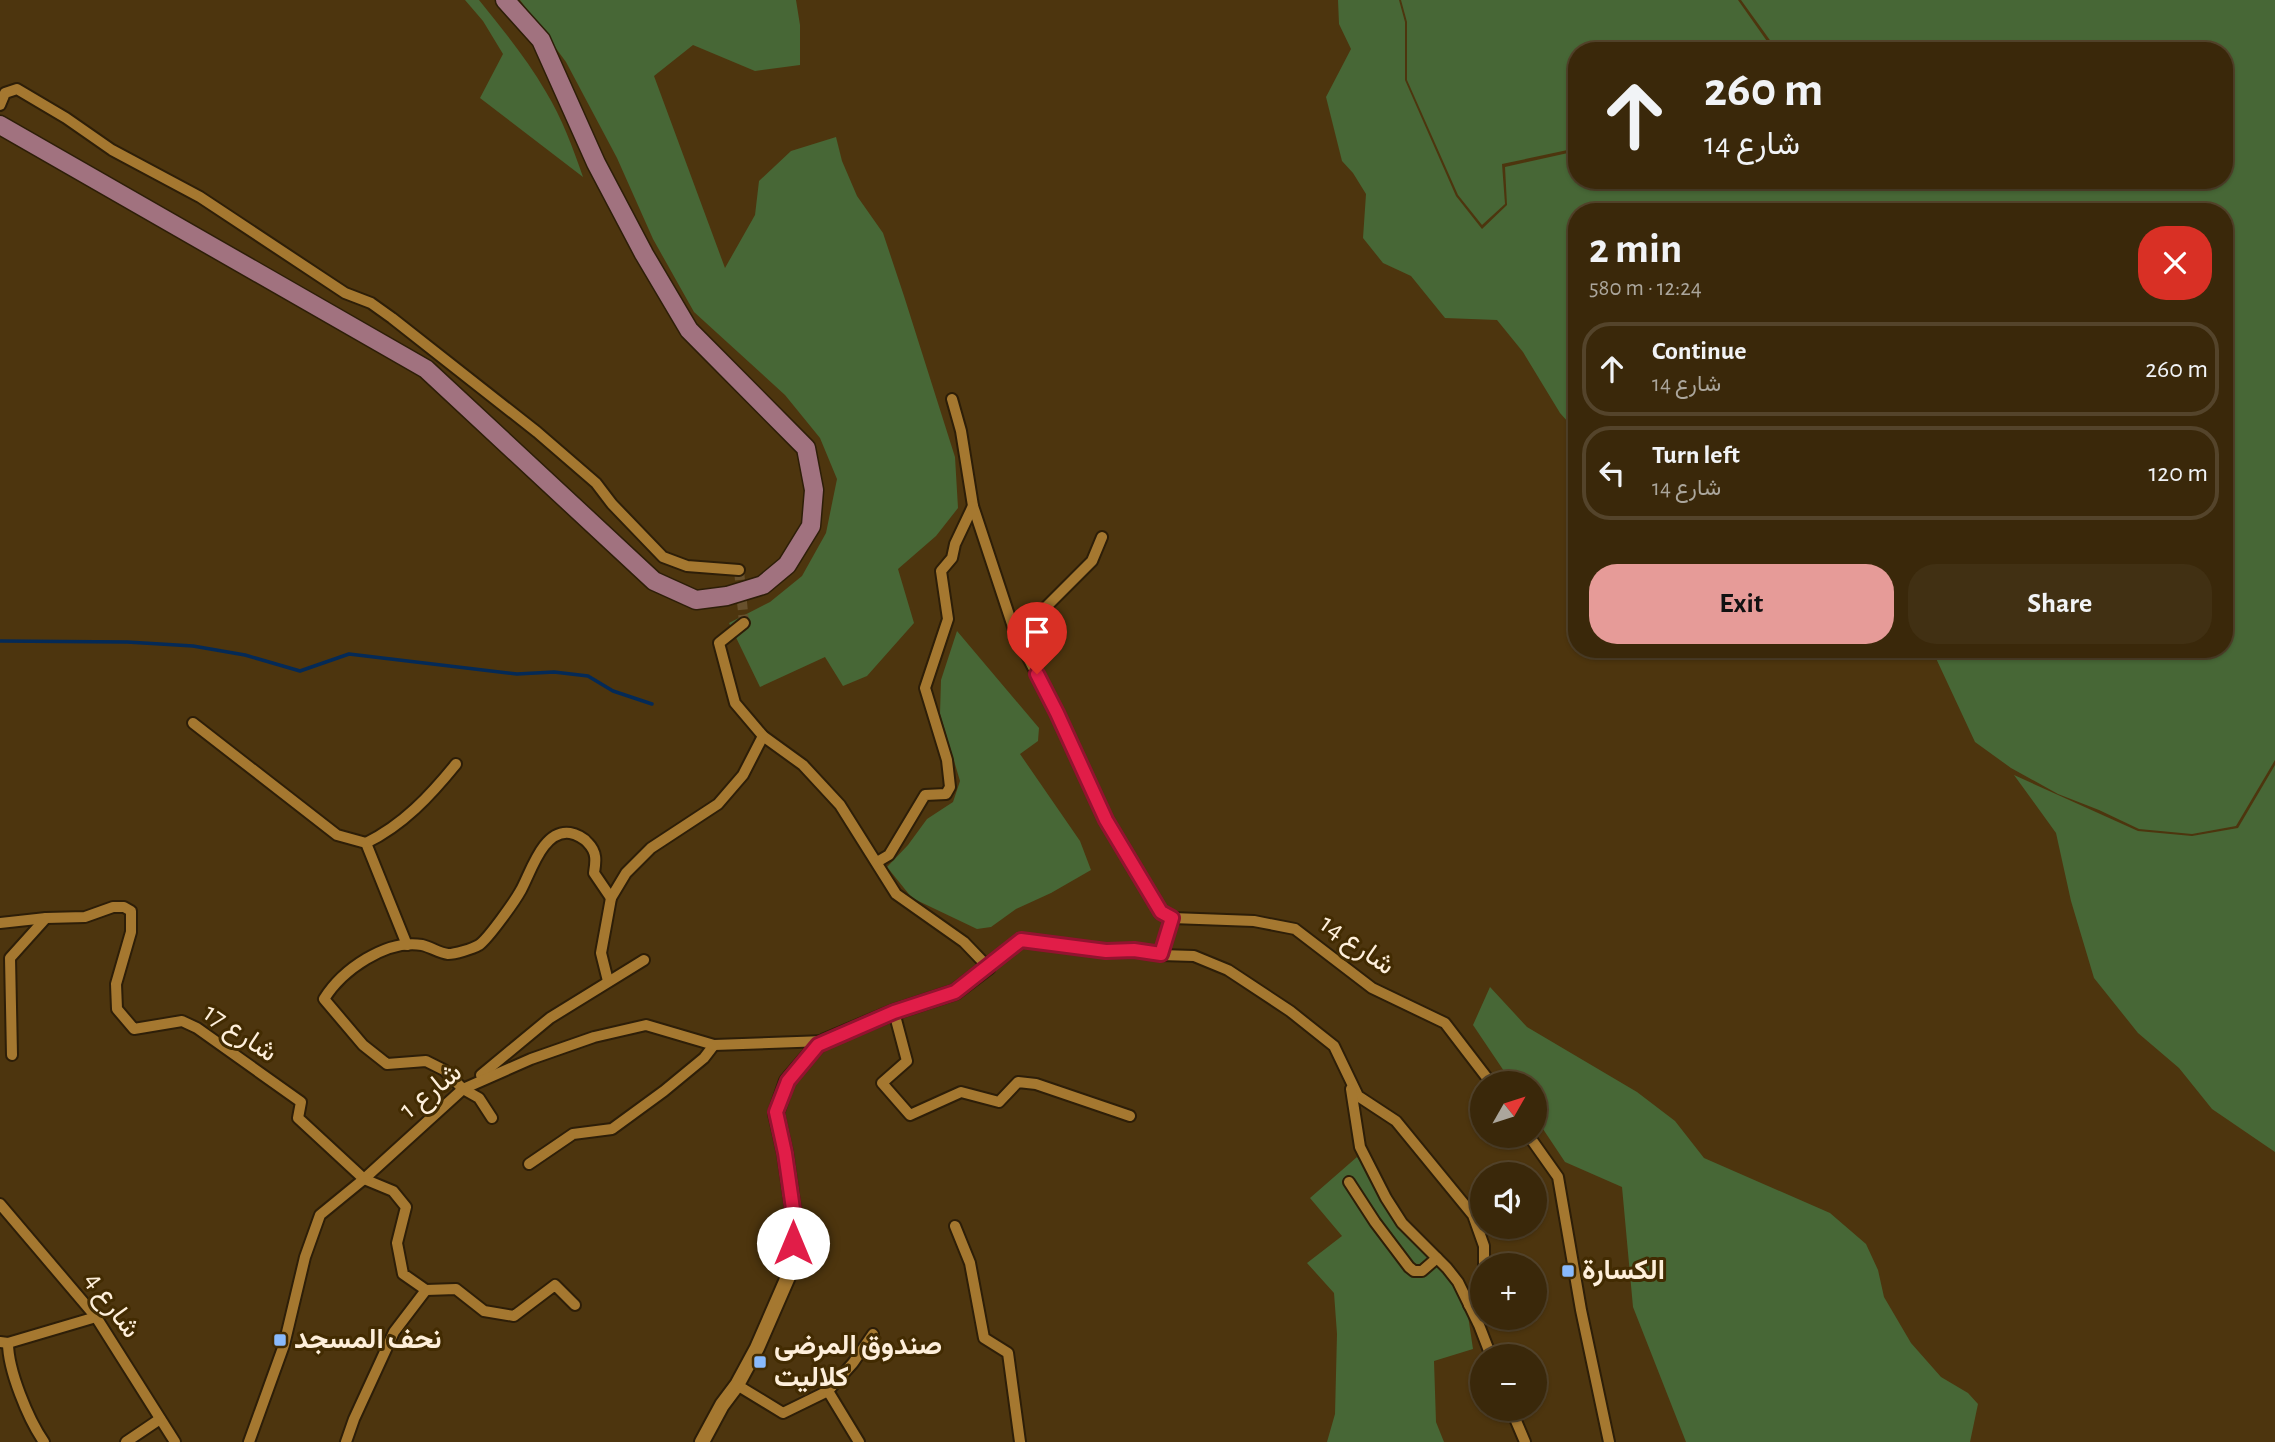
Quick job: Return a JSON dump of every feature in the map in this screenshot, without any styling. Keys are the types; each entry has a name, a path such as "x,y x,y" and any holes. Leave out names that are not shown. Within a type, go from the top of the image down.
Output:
{"main road":[{"path":"0,125 426,369 654,581 696,600 727,596 763,585 787,565 811,526 814,490 806,448 690,330 644,254 596,163 541,40 505,0"}],"street":[{"path":"0,105 5,93 17,89 112,150 200,197 345,293 371,303 489,392 596,483 612,504 663,557 687,566 739,570"},
{"path":"952,399 961,431 973,506 1017,636 1057,713 1106,820 1161,912 1172,918 1161,954"},
{"path":"877,862 889,855 925,795 946,794 950,787 947,760 925,688 948,619 941,571 952,558 955,544 973,506"},
{"path":"1017,636 1091,561 1102,537"},
{"path":"744,623 719,643 735,703 763,736 803,765 840,805 896,894 964,943 988,967"},
{"path":"193,723 337,835 366,843 385,833 429,798 456,764"},
{"path":"608,981 601,953 611,898 626,873 651,848 718,804 743,775 763,736"},
{"path":"492,1118 467,1086 426,1060 387,1064 363,1045 324,999 333,985 371,955 407,945 422,945 449,954 480,945 521,890 533,864 550,839 563,832 576,834 589,843 596,857 594,873 611,898"},
{"path":"366,843 407,945"},
{"name":"شارع 17","path":"0,923 85,917 113,907 124,907 131,911 131,932 116,984 117,1009 134,1029 182,1021 197,1028 301,1102 298,1118 364,1179"},
{"path":"12,1055 10,958 46,918"},
{"name":"شارع 14","path":"1172,918 1254,921 1295,929 1372,988 1445,1023 1482,1071"},
{"path":"702,1442 757,1348 791,1270 794,1216 776,1112 788,1081 818,1045 894,1012 955,992 1021,940 1106,951 1134,950 1194,956 1227,970 1269,998 1334,1046 1358,1096 1396,1121 1473,1214 1484,1253"},
{"path":"467,1086 550,1018 644,960"},
{"path":"894,1012 907,1061 882,1083 910,1115 961,1092 999,1102 1018,1082 1036,1084 1130,1116"},
{"name":"شارع 1","path":"249,1442 284,1345 305,1257 320,1215 467,1086 531,1059 594,1037 646,1025 713,1045 825,1041"},
{"path":"529,1164 573,1134 612,1129 704,1058 713,1045"},
{"path":"1350,1081 1360,1147 1386,1198 1402,1223 1458,1282 1486,1344"},
{"path":"1537,1148 1558,1177 1581,1310 1609,1442"},
{"path":"364,1179 393,1191 406,1207 397,1243 402,1274 426,1290 456,1289 484,1311 514,1316 555,1284 575,1305"},
{"path":"1349,1182 1409,1267 1414,1271 1422,1271 1437,1258"},
{"name":"شارع 4","path":"0,1204 96,1317 175,1442"},
{"path":"956,1226 970,1263 984,1338 1008,1353 1020,1442"},
{"path":"346,1442 394,1332 426,1290"},
{"path":"44,1442 32,1424 4,1342 96,1317"},
{"path":"737,1385 783,1413 828,1391 853,1363 873,1334"},
{"path":"828,1391 859,1442"},
{"path":"126,1442 160,1419"},
{"path":"1516,1421 1525,1442"}],"green space":[{"path":"465,0 479,0 531,68 557,112 583,177 480,98 503,54 483,21"},
{"path":"520,0 796,0 800,25 800,65 755,71 693,45 654,76 725,268 755,215 759,181 791,151 836,137 842,161 857,196 883,233 955,457 958,508 936,536 898,569 914,623 867,676 843,686 825,657 760,687 729,623 770,602 802,576 826,533 837,479 820,438 785,395 694,312 653,239 617,158 566,62"},
{"path":"1338,0 1399,0 1405,22 1405,80 1456,196 1482,229 1507,205 1505,167 1568,153 1568,189 2233,189 2233,42 1771,42 1741,0 2275,0 2275,760 2236,826 2192,834 2139,829 2058,794 2011,768 1975,742 1936,658 2233,658 2233,203 1568,203 1568,422 1523,352 1497,320 1445,318 1411,276 1383,263 1363,238 1366,194 1342,161 1326,97 1351,49 1339,24"},
{"path":"1401,0 1738,0 1768,42 1568,42 1568,150 1502,164 1505,204 1482,225 1458,195 1407,80 1407,22"},
{"path":"957,631 1039,728 1038,741 1020,754 1080,841 1091,870 1016,909 991,927 977,929 912,898 887,867 927,819 953,802 960,781 940,714 941,680"},
{"path":"2275,765 2275,1152 2212,1109 2179,1068 2138,1033 2094,978 2071,901 2056,833 2014,775 2138,831 2192,836 2238,828"},
{"path":"1490,987 1527,1027 1637,1092 1675,1121 1704,1158 1830,1213 1866,1244 1878,1270 1884,1297 1911,1343 1941,1377 1968,1393 1978,1404 1970,1442 1686,1442 1633,1307 1622,1187 1565,1162 1547,1135 1547,1071 1504,1071 1473,1025"},
{"path":"1357,1157 1407,1221 1463,1282 1472,1344 1470,1344 1470,1350 1434,1361 1436,1422 1444,1442 1327,1442 1335,1414 1337,1334 1334,1293 1307,1263 1342,1236 1310,1198"}],"waterway":[{"path":"0,641 127,642 193,646 245,655 300,671 349,654 517,674 554,672 588,676 613,691 652,704"}],"tunnel":[{"path":"739,570 744,623"}],"place":[{"name":"الكسارة","path":"1568,1271"},
{"name":"نحف المسجد","path":"280,1340"},
{"name":"صندوق المرضى كلاليت","path":"760,1362"}],"route":[{"path":"793,1243 794,1216 776,1112 788,1081 818,1045 894,1012 955,992 1021,940 1106,951 1134,950 1161,954 1172,918 1161,912 1106,820 1037,674"}]}
